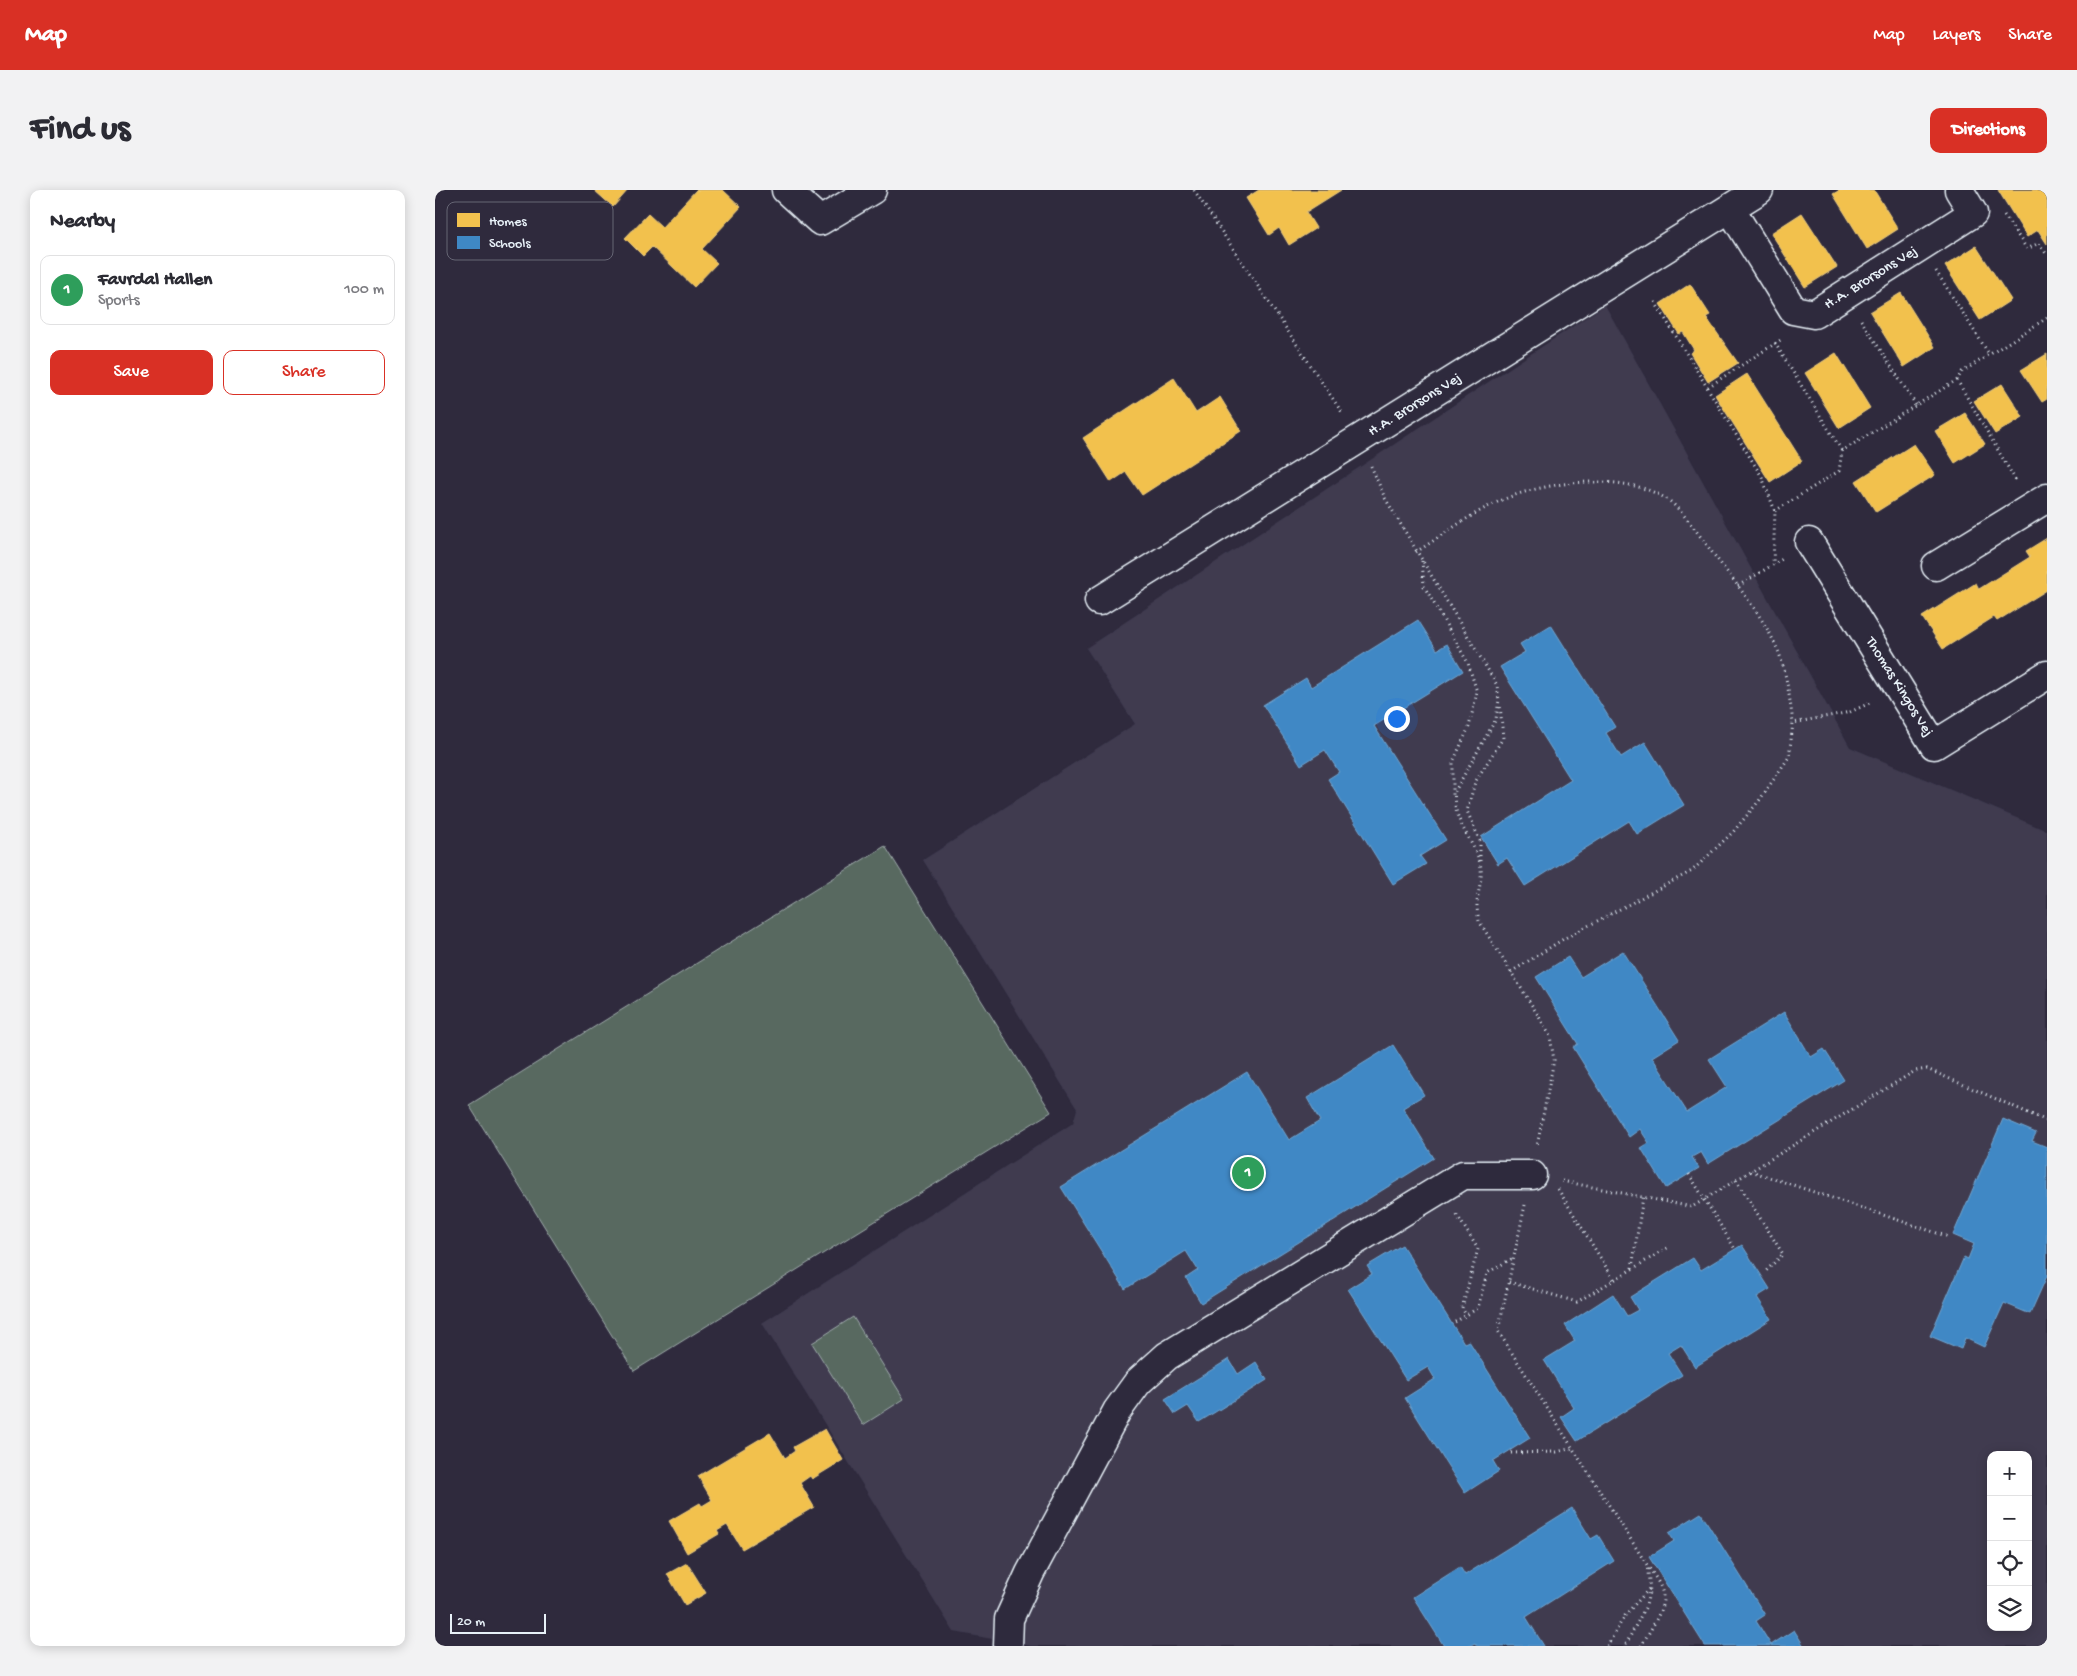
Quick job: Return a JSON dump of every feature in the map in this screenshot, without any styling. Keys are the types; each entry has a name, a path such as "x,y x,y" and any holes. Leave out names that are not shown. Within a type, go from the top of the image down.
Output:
{"street":[{"path":"786,190 820,221 872,190"},
{"name":"H.A. Brorsons Vej","path":"1099,602 1759,190"},
{"path":"1959,190 1973,214"},
{"name":"H.A. Brorsons Vej","path":"1730,208 1793,310 1813,314 1973,214"},
{"path":"1936,566 2039,503"},
{"name":"Thomas Kingos Vej","path":"1809,542 1934,745 2047,675"},
{"path":"1008,1646 1009,1619 1030,1573 1117,1411 1138,1382 1167,1356 1463,1175 1542,1177"}],"path":[{"path":"1194,190 1360,439 1385,498 1421,561 1488,667 1497,685 1503,738 1475,782 1467,811 1480,841 1481,879 1477,905 1479,921 1549,1036 1554,1060 1542,1177 1514,1258 1499,1330 1658,1582 1663,1600 1655,1621 1641,1646"},
{"path":"1973,214 2001,210 2027,249 2039,243 2047,255"},
{"path":"1921,247 1989,354"},
{"path":"1845,294 1916,405"},
{"path":"1655,302 1763,477 1775,511 1773,565"},
{"path":"1708,387 1809,322 1813,314"},
{"path":"1843,451 1957,380 1962,372 2047,318"},
{"path":"1775,343 1843,451 1839,471 1775,511"},
{"path":"1957,380 2039,503"},
{"path":"1416,552 1501,500 1553,485 1592,482 1623,484 1653,492 1669,501 1738,586 1778,651 1788,687 1793,723 1789,757 1764,793 1733,832 1692,870 1565,938 1511,972"},
{"path":"1738,586 1809,542"},
{"path":"1421,561 1424,586 1468,663 1477,692 1469,727 1453,762 1453,804 1459,822 1470,840 1480,864"},
{"path":"1793,723 1850,712 1899,688"},
{"path":"1453,804 1455,791 1496,719 1499,700"},
{"path":"1542,1177 1691,1207 1915,1071 1927,1069 2047,1121"},
{"path":"1751,1171 1949,1238"},
{"path":"1689,1174 1735,1249"},
{"path":"1542,1177 1614,1280"},
{"path":"1736,1180 1783,1254 1766,1271"},
{"path":"1441,1189 1478,1248 1462,1308 1467,1315"},
{"path":"1632,1269 1643,1197"},
{"path":"1509,1282 1577,1302 1669,1247"},
{"path":"1455,1322 1478,1308 1487,1273 1514,1258"},
{"path":"1511,1453 1556,1452 1573,1448"},
{"path":"1625,1646 1647,1606 1650,1588 1647,1566"},
{"path":"1607,1646 1626,1614 1650,1588"}],"shaded area":[{"path":"1605,305 1850,747 2047,831 2047,1646 1031,1646 954,1632 762,1323 1073,1123 1077,1109 923,860 1135,724 1086,648"}],"green space":[{"path":"885,846 1051,1112 634,1371 469,1105"},
{"path":"853,1317 904,1399 863,1425 812,1343"}],"building: Homes":[{"path":"594,190 628,190 613,207 613,202 607,202"},
{"path":"696,190 723,190 741,207 702,249 717,263 694,287 652,247 643,256 625,238 648,214 662,227"},
{"path":"1259,190 1341,190 1306,212 1316,228 1289,245 1279,228 1269,235 1246,198"},
{"path":"1840,190 1874,190 1898,229 1867,249 1833,194"},
{"path":"1998,190 2044,190 2047,195 2047,244 2038,230 2027,237"},
{"path":"1802,213 1837,267 1805,287 1771,233"},
{"path":"1976,246 2011,300 1980,320 1945,266"},
{"path":"1690,284 1710,315 1706,317 1738,363 1708,382 1690,353 1694,350 1683,332 1679,334 1660,304"},
{"path":"1901,293 1935,347 1904,367 1870,312"},
{"path":"1836,353 1870,408 1839,428 1805,373"},
{"path":"2047,354 2047,399 2042,402 2021,370"},
{"path":"1747,374 1802,461 1770,482 1715,395"},
{"path":"1174,378 1196,413 1220,397 1241,431 1142,495 1126,472 1111,482 1083,438"},
{"path":"2002,384 2023,417 1995,434 1974,401"},
{"path":"1965,413 1985,444 1955,463 1935,431"},
{"path":"1914,444 1935,475 1876,512 1856,481"},
{"path":"2047,538 2047,590 1997,621 1994,617 1943,649 1922,617 1976,583 1979,589 2030,557 2026,551"},
{"path":"825,1429 843,1460 812,1479 810,1476 800,1483 814,1507 742,1549 727,1525 717,1531 719,1534 687,1553 669,1521 700,1503 702,1506 712,1500 698,1476 770,1433 785,1458 795,1451 793,1447"},
{"path":"687,1563 706,1593 685,1605 667,1574"}],"building: Schools":[{"path":"1418,620 1437,650 1447,644 1463,671 1374,726 1446,840 1420,856 1426,864 1393,884 1328,779 1339,772 1325,750 1301,765 1263,705 1306,678 1311,687"},
{"path":"1551,625 1615,727 1606,733 1621,757 1645,742 1684,805 1637,834 1629,821 1525,886 1507,858 1498,864 1481,837 1571,780 1500,667 1525,652 1520,644"},
{"path":"1623,951 1679,1040 1652,1057 1687,1112 1727,1087 1709,1059 1784,1012 1811,1057 1824,1049 1844,1080 1708,1164 1701,1152 1692,1157 1699,1168 1666,1188 1641,1148 1649,1143 1640,1129 1629,1137 1573,1047 1578,1044 1536,977 1568,957 1581,977"},
{"path":"1393,1045 1424,1095 1403,1108 1434,1158 1201,1303 1186,1278 1198,1270 1186,1251 1125,1289 1061,1187 1247,1072 1289,1140 1320,1121 1307,1098"},
{"path":"2003,1119 2036,1133 2032,1141 2047,1147 2047,1276 2030,1314 2004,1303 1984,1347 1965,1338 1961,1349 1930,1336 1964,1257 1968,1259 1974,1244 1953,1235"},
{"path":"1402,1245 1464,1343 1469,1341 1530,1438 1493,1461 1499,1471 1465,1493 1405,1398 1435,1379 1428,1367 1406,1380 1348,1289 1372,1274 1367,1266"},
{"path":"1742,1245 1770,1289 1757,1297 1771,1319 1695,1367 1681,1345 1668,1353 1682,1375 1577,1441 1561,1417 1574,1408 1544,1360 1575,1341 1565,1325 1613,1294 1627,1316 1638,1310 1630,1297 1693,1258 1701,1270"},
{"path":"1229,1359 1238,1374 1256,1362 1267,1380 1199,1422 1188,1406 1175,1414 1165,1399"},
{"path":"1572,1508 1591,1539 1598,1535 1614,1561 1526,1617 1544,1646 1477,1646 1475,1643 1469,1646 1444,1646 1413,1597 1460,1567 1465,1575"},
{"path":"1701,1513 1765,1615 1756,1621 1771,1645 1794,1630 1804,1646 1705,1646 1649,1557 1674,1541 1669,1533"}],"place":[{"name":"Favrdal Hallen","path":"1248,1173"}]}
